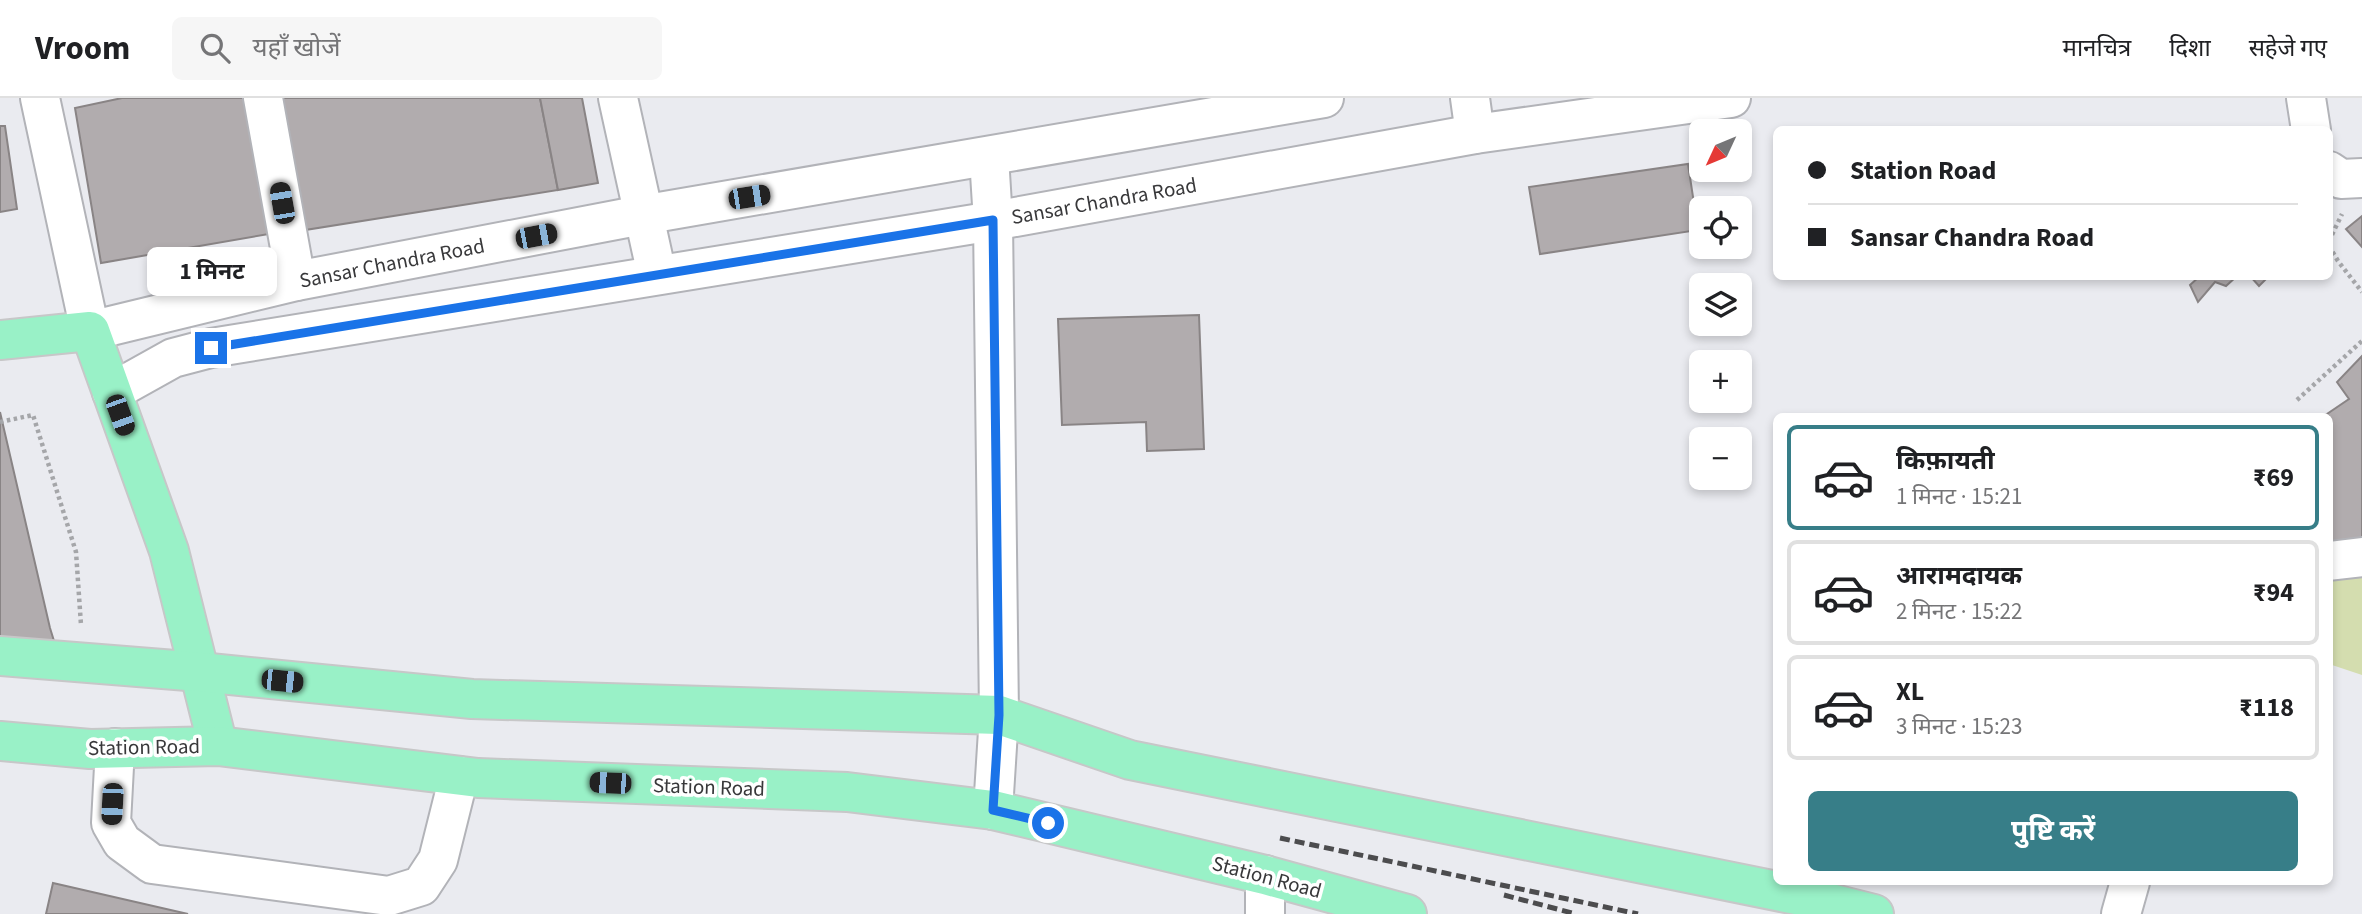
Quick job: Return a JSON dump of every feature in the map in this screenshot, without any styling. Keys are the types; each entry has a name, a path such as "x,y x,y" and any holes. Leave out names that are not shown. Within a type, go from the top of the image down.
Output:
{"main road":[{"name":"Sansar Chandra Road","path":"0,340 90,331"},
{"path":"90,331 169,551 218,746"},
{"path":"0,656 200,672 472,699 999,715 1130,760 1806,897 1874,914"},
{"name":"Station Road","path":"0,741 90,749 218,746 478,778 847,792 993,810 1265,875 1402,914"}],"street":[{"path":"40,98 90,331"},
{"path":"263,98 296,281"},
{"path":"618,98 657,275"},
{"name":"Sansar Chandra Road","path":"90,331 296,281 642,215 1324,98"},
{"name":"Sansar Chandra Road","path":"112,392 173,358 211,348 993,220 1472,116 1731,98"},
{"path":"2306,98 2310,126"},
{"path":"989,157 993,220 999,715 993,810"},
{"path":"2333,174 2341,179 2362,178"},
{"path":"2333,560 2362,556"},
{"path":"115,748 111,822 122,842 152,864 389,897 421,886 438,860 459,776"},
{"path":"1265,875 1265,914"},
{"path":"2121,914 2129,885"}],"path":[{"path":"2333,253 2362,292"},
{"path":"2297,400 2362,341"},
{"path":"0,422 33,415 76,552 82,631"}],"green space":[{"path":"2333,549 2362,549 2362,675 2333,665"}],"building":[{"path":"122,98 247,98 269,234 101,263 75,108"},
{"path":"282,98 540,98 558,190 305,230"},
{"path":"540,98 582,98 598,183 558,190"},
{"path":"0,126 5,126 17,209 0,212"},
{"path":"1688,164 1693,196 1689,196 1689,231 1540,254 1529,187"},
{"path":"2362,216 2362,247 2346,229"},
{"path":"2196,280 2233,280 2226,286 2215,282 2198,302 2190,285"},
{"path":"2254,280 2265,280 2259,286"},
{"path":"1199,315 1204,449 1147,451 1146,422 1062,425 1058,319"},
{"path":"2362,356 2362,546 2333,547 2333,413 2328,413 2349,399 2337,382"},
{"path":"0,412 50,628 54,641 0,639"},
{"path":"53,883 188,914 46,914"}],"railway":[{"path":"1280,838 1638,914"},
{"path":"1504,895 1576,914"}],"route":[{"path":"211,348 993,220 999,715 993,810 1048,823"}]}
